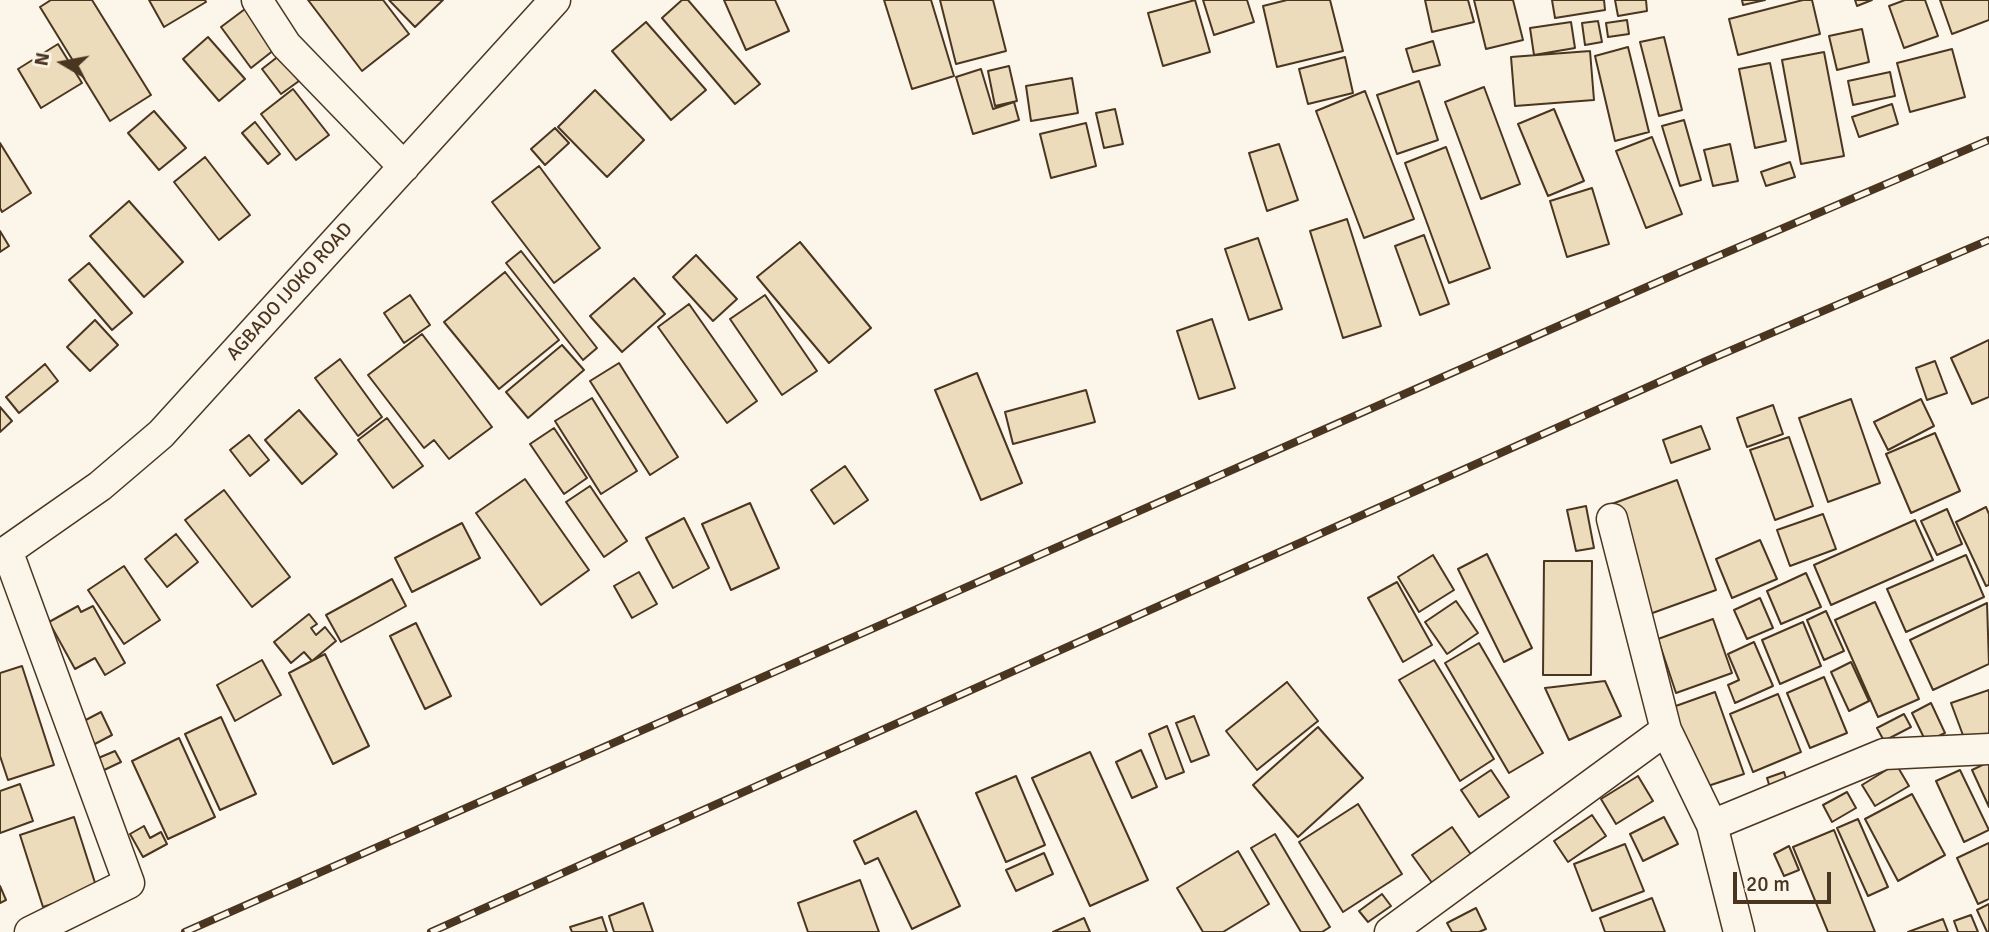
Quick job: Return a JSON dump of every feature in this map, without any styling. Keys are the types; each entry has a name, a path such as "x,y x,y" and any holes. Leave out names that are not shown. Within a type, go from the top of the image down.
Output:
{"street":[{"path":"257,0 286,46 404,167"},
{"name":"AGBADO IJOKO ROAD","path":"4,555 100,486 161,434 555,0"},
{"path":"1612,519 1666,730 1712,825 1739,932"},
{"path":"4,555 129,883 30,932"},
{"path":"1390,932 1666,730"},
{"path":"1712,825 1884,754 1989,749"}],"building":[{"path":"51,0 92,0 151,95 110,121 40,7"},
{"path":"149,0 205,0 206,2 164,27"},
{"path":"308,0 383,0 409,34 362,71"},
{"path":"389,0 443,0 415,27"},
{"path":"682,0 688,0 760,84 735,104 662,18"},
{"path":"724,0 775,0 789,31 746,50"},
{"path":"884,0 931,0 954,76 912,89"},
{"path":"940,0 993,0 1006,51 956,64"},
{"path":"1195,0 1210,52 1163,66 1148,13"},
{"path":"1203,0 1247,0 1254,22 1214,35"},
{"path":"1287,0 1330,0 1343,51 1277,67 1263,6"},
{"path":"1425,0 1468,0 1474,22 1432,32"},
{"path":"1474,0 1513,0 1523,40 1486,49"},
{"path":"1552,0 1604,0 1605,10 1555,18"},
{"path":"1615,0 1646,0 1647,11 1618,16"},
{"path":"1742,0 1765,0 1743,5"},
{"path":"1812,0 1820,34 1738,55 1729,19"},
{"path":"1855,0 1872,0 1857,6"},
{"path":"1905,0 1925,0 1938,36 1904,48 1889,6"},
{"path":"1940,0 1989,0 1989,20 1952,34"},
{"path":"249,6 279,46 251,68 221,27"},
{"path":"1627,20 1629,34 1608,37 1606,23"},
{"path":"1598,21 1602,42 1585,45 1582,23"},
{"path":"646,22 706,90 671,120 612,51"},
{"path":"1571,22 1575,48 1534,55 1530,28"},
{"path":"1862,29 1869,62 1837,70 1829,36"},
{"path":"208,37 245,79 219,101 183,59"},
{"path":"1664,37 1682,110 1659,116 1640,42"},
{"path":"1433,41 1440,65 1413,72 1406,49"},
{"path":"58,44 82,83 41,108 18,69"},
{"path":"1628,47 1649,132 1615,141 1595,56"},
{"path":"1952,49 1965,97 1910,112 1897,63"},
{"path":"1590,51 1594,100 1515,106 1511,57"},
{"path":"1824,52 1844,156 1801,164 1782,60"},
{"path":"280,55 299,81 281,94 262,69"},
{"path":"1345,57 1353,93 1308,104 1299,69"},
{"path":"1770,63 1786,141 1755,148 1739,69"},
{"path":"1009,66 1017,101 995,106 988,71"},
{"path":"981,69 993,109 1014,102 1019,120 973,134 956,77"},
{"path":"1890,72 1895,96 1853,105 1848,81"},
{"path":"1072,78 1078,113 1031,121 1026,86"},
{"path":"1419,81 1438,140 1397,154 1377,95"},
{"path":"1484,87 1520,184 1481,199 1445,102"},
{"path":"293,89 329,135 296,160 261,114"},
{"path":"595,90 644,140 607,177 558,127"},
{"path":"1365,91 1414,219 1364,238 1316,111"},
{"path":"1892,104 1898,124 1859,137 1852,117"},
{"path":"1115,109 1123,144 1104,148 1096,113"},
{"path":"1554,109 1584,181 1548,196 1518,124"},
{"path":"154,111 186,148 159,170 128,133"},
{"path":"1684,120 1701,180 1680,186 1662,126"},
{"path":"255,122 280,154 268,164 242,133"},
{"path":"1086,123 1096,166 1051,178 1040,134"},
{"path":"555,128 569,143 545,165 531,149"},
{"path":"1652,137 1682,214 1646,228 1616,151"},
{"path":"0,143 31,193 2,212 0,208"},
{"path":"1279,144 1298,200 1267,211 1249,153"},
{"path":"1730,144 1738,181 1713,186 1704,150"},
{"path":"1446,147 1490,268 1449,283 1405,163"},
{"path":"205,157 250,215 219,240 174,182"},
{"path":"1790,162 1795,177 1766,186 1761,172"},
{"path":"539,166 600,248 554,283 492,202"},
{"path":"1592,188 1609,244 1567,257 1550,201"},
{"path":"129,201 183,262 144,297 90,236"},
{"path":"1347,219 1381,326 1343,338 1310,231"},
{"path":"0,231 9,246 0,252"},
{"path":"1424,235 1449,304 1420,315 1395,246"},
{"path":"1258,238 1282,309 1249,320 1225,249"},
{"path":"800,242 871,328 829,363 757,277"},
{"path":"521,251 597,348 583,360 506,263"},
{"path":"696,255 737,299 713,321 673,277"},
{"path":"89,263 132,313 112,330 69,280"},
{"path":"505,272 559,340 499,389 444,322"},
{"path":"634,278 665,314 622,352 590,316"},
{"path":"410,295 430,325 404,343 384,313"},
{"path":"765,295 817,371 782,395 730,319"},
{"path":"689,304 757,401 727,423 658,327"},
{"path":"1212,319 1235,388 1199,399 1177,331"},
{"path":"95,320 118,345 90,371 67,347"},
{"path":"422,334 492,427 449,459 434,440 424,448 368,375"},
{"path":"1989,340 1989,397 1972,404 1951,358"},
{"path":"562,345 584,370 528,418 506,392"},
{"path":"340,359 382,417 358,436 315,378"},
{"path":"1935,361 1947,393 1927,400 1916,368"},
{"path":"619,363 678,457 650,475 590,381"},
{"path":"45,364 58,381 19,413 6,397"},
{"path":"977,373 1022,483 981,500 935,390"},
{"path":"1086,390 1095,422 1013,444 1005,412"},
{"path":"592,398 637,471 601,494 555,421"},
{"path":"1851,399 1880,483 1828,502 1799,418"},
{"path":"1921,399 1934,426 1888,450 1874,422"},
{"path":"1773,405 1783,434 1747,447 1737,418"},
{"path":"0,407 12,421 0,432"},
{"path":"299,410 337,454 302,484 265,440"},
{"path":"387,418 423,466 393,488 358,440"},
{"path":"1701,426 1710,449 1671,463 1663,440"},
{"path":"554,428 587,478 564,494 530,444"},
{"path":"1935,433 1960,491 1911,513 1886,454"},
{"path":"249,435 269,460 250,476 230,450"},
{"path":"1789,437 1813,506 1775,520 1750,450"},
{"path":"845,466 868,500 834,524 811,490"},
{"path":"525,479 589,570 541,605 476,513"},
{"path":"1677,480 1716,590 1647,615 1609,505"},
{"path":"590,486 627,541 604,557 566,502"},
{"path":"224,490 290,577 252,607 185,520"},
{"path":"750,503 779,568 731,590 702,524"},
{"path":"1586,506 1594,548 1576,551 1567,510"},
{"path":"1986,507 1989,514 1989,585 1986,586 1956,522"},
{"path":"1947,509 1962,544 1937,555 1921,521"},
{"path":"1823,514 1836,549 1790,566 1777,530"},
{"path":"684,518 709,568 673,588 646,538"},
{"path":"1915,520 1933,560 1831,605 1814,565"},
{"path":"462,523 480,558 412,592 395,558"},
{"path":"176,534 198,562 167,587 145,559"},
{"path":"1760,540 1777,579 1732,598 1716,559"},
{"path":"1487,554 1532,648 1504,662 1458,569"},
{"path":"1433,555 1454,590 1419,612 1398,577"},
{"path":"1966,555 1984,597 1906,632 1887,589"},
{"path":"1544,561 1592,561 1591,675 1543,675"},
{"path":"124,566 160,620 124,644 88,590"},
{"path":"639,572 657,604 632,618 614,586"},
{"path":"1806,573 1821,607 1781,624 1767,591"},
{"path":"392,579 406,606 341,642 326,615"},
{"path":"1397,582 1432,645 1403,662 1368,598"},
{"path":"1760,598 1773,628 1747,639 1734,610"},
{"path":"1456,601 1478,633 1447,654 1425,622"},
{"path":"1875,602 1919,699 1878,717 1835,620"},
{"path":"1987,603 1989,664 1933,690 1910,640"},
{"path":"78,606 81,612 93,606 125,663 105,675 95,658 75,669 49,622"},
{"path":"1826,611 1844,651 1824,660 1807,620"},
{"path":"309,614 317,624 311,628 316,635 325,627 336,641 312,661 304,652 291,663 274,642"},
{"path":"1713,619 1732,673 1676,693 1658,639"},
{"path":"1803,622 1821,666 1780,684 1762,640"},
{"path":"416,623 451,696 425,709 390,636"},
{"path":"1754,642 1773,686 1735,703 1728,685 1739,680 1728,654"},
{"path":"1479,643 1543,753 1509,773 1445,663"},
{"path":"325,654 369,746 333,764 289,673"},
{"path":"262,660 281,695 235,721 217,685"},
{"path":"1434,660 1494,759 1460,781 1399,680"},
{"path":"1851,662 1869,701 1849,711 1831,672"},
{"path":"22,666 54,765 8,780 0,756 0,673"},
{"path":"1824,677 1847,733 1810,748 1787,693"},
{"path":"1605,681 1621,716 1569,740 1545,688"},
{"path":"1287,682 1318,721 1257,770 1226,731"},
{"path":"1989,690 1989,738 1967,746 1951,703"},
{"path":"1715,692 1744,774 1702,788 1673,707"},
{"path":"1778,694 1801,752 1753,772 1730,714"},
{"path":"1931,703 1945,733 1926,742 1912,713"},
{"path":"101,712 112,735 91,746 80,723"},
{"path":"1904,714 1911,727 1884,741 1877,728"},
{"path":"1194,716 1209,755 1191,762 1176,723"},
{"path":"221,717 256,794 220,810 185,734"},
{"path":"1167,726 1184,772 1166,779 1149,734"},
{"path":"1318,727 1363,778 1298,837 1253,785"},
{"path":"179,738 215,817 168,839 132,761"},
{"path":"1141,750 1157,787 1132,798 1116,762"},
{"path":"115,751 121,762 102,771 96,759"},
{"path":"1090,752 1148,880 1090,906 1032,778"},
{"path":"1989,762 1989,807 1972,770"},
{"path":"1896,764 1909,786 1875,806 1862,785"},
{"path":"1491,770 1509,797 1479,817 1461,790"},
{"path":"1960,770 1989,830 1964,842 1936,781"},
{"path":"1784,772 1790,791 1773,797 1767,778"},
{"path":"1016,776 1045,845 1006,862 976,793"},
{"path":"1638,776 1653,801 1616,824 1601,799"},
{"path":"20,784 33,821 0,833 0,791"},
{"path":"1847,792 1856,808 1832,822 1823,805"},
{"path":"1912,794 1945,855 1898,881 1865,819"},
{"path":"1358,804 1402,874 1343,912 1299,842"},
{"path":"916,811 960,906 912,929 878,858 865,864 854,841"},
{"path":"1592,815 1606,836 1568,862 1554,841"},
{"path":"74,817 97,889 43,907 20,835"},
{"path":"1664,817 1678,844 1643,861 1630,834"},
{"path":"1858,819 1888,887 1868,896 1837,828"},
{"path":"144,826 150,838 161,832 167,844 143,857 130,834"},
{"path":"1452,827 1474,859 1435,887 1412,855"},
{"path":"1834,830 1875,932 1828,932 1793,847"},
{"path":"1275,834 1330,927 1322,932 1301,932 1251,848"},
{"path":"1989,843 1989,899 1978,904 1957,858"},
{"path":"1625,844 1644,891 1592,911 1574,864"},
{"path":"1789,846 1799,870 1784,876 1774,854"},
{"path":"1238,851 1269,904 1223,932 1203,932 1177,888"},
{"path":"1044,853 1053,874 1016,891 1006,870"},
{"path":"860,880 879,932 808,932 798,903"},
{"path":"0,886 6,900 0,903"},
{"path":"1382,894 1391,906 1368,922 1359,911"},
{"path":"1652,898 1665,932 1605,932 1600,918"},
{"path":"643,903 653,932 614,932 609,916"},
{"path":"1989,904 1989,932 1987,932 1977,910"},
{"path":"1476,908 1486,929 1479,932 1452,932 1447,923"},
{"path":"1971,915 1978,932 1958,932 1954,921"},
{"path":"602,917 607,932 572,932 570,927"},
{"path":"1084,918 1090,932 1053,932"},
{"path":"1943,919 1948,932 1908,932"}],"railway":[{"path":"185,932 1683,271 1989,140"},
{"path":"431,932 1706,361 1989,240"}]}
